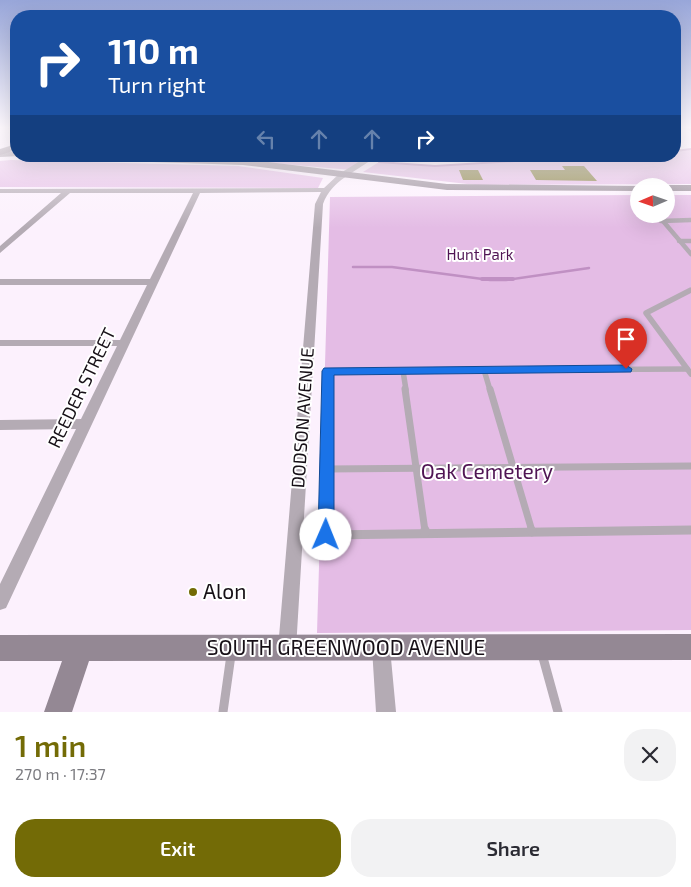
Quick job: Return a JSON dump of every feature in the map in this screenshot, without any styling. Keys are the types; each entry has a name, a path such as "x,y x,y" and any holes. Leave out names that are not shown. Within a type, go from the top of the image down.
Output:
{"main road":[{"path":"243,162 420,185 465,188 630,188"},
{"path":"675,188 691,188"},
{"name":"SOUTH GREENWOOD AVENUE","path":"0,648 691,647"},
{"path":"58,712 80,648"}],"street":[{"path":"0,191 326,190 364,162"},
{"name":"DODSON AVENUE","path":"287,649 318,222 320,200 326,190"},
{"path":"0,250 68,191"},
{"name":"REEDER STREET","path":"0,602 197,191"},
{"path":"0,282 152,282"},
{"path":"0,343 123,343"},
{"path":"0,425 84,424"},
{"path":"381,648 386,712"}],"lane":[{"path":"675,220 691,220"},
{"path":"664,223 691,254"},
{"path":"679,241 691,241"},
{"path":"689,371 646,313 691,290"},
{"path":"484,370 532,532"},
{"path":"689,371 328,371 326,535 691,530"},
{"path":"403,371 425,533"},
{"path":"327,469 691,466"},
{"path":"223,712 232,648"},
{"path":"541,648 558,712"}],"green space":[{"path":"0,161 238,166 323,178 318,188 0,187"},
{"path":"691,161 691,184 675,184 675,178 630,178 630,184 476,185 363,172 379,162 435,166 499,162"},
{"path":"260,162 363,162 352,170"},
{"name":"Oak Cemetery","path":"630,195 630,223 675,223 675,195 691,195 691,630 317,633 330,197"}],"building":[{"path":"562,166 584,166 597,181 536,180 530,170 565,170"},
{"path":"459,170 478,170 483,180 463,180"}],"waterway":[{"path":"379,162 435,166 499,162"},
{"path":"353,267 392,267 482,279"},
{"path":"513,279 589,268"},
{"path":"482,279 513,279"},
{"path":"482,279 513,279"}],"place":[{"name":"Alon","path":"193,592"}],"route":[{"path":"326,535 328,371 626,369"}],"park label":[{"name":"Hunt Park","path":"480,255"}]}
